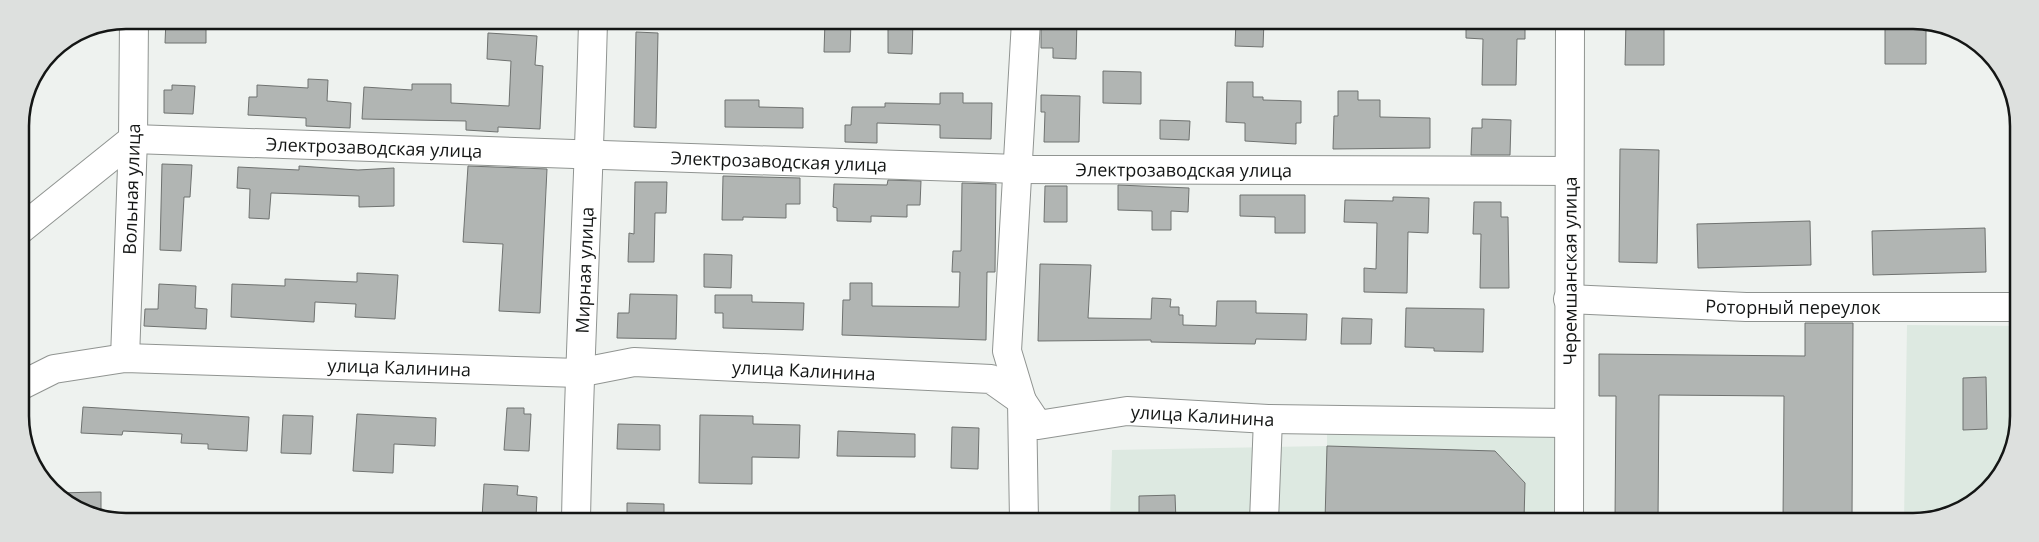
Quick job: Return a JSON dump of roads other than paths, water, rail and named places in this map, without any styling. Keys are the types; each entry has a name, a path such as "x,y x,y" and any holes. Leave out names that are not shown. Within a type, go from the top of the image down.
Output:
{"street":[{"name":"Вольная улица","path":"125,358 133,139 134,29"},
{"name":"Мирная улица","path":"576,513 578,373 590,156 593,29"},
{"path":"1024,513 1022,401 1007,351 1026,29"},
{"name":"Черемшанская улица","path":"1569,513 1570,29"},
{"name":"Электрозаводская улица","path":"133,139 590,156 1018,169 1570,171"},
{"path":"29,223 133,139"},
{"name":"Роторный переулок","path":"1568,299 1746,307 2010,307"},
{"name":"улица Калинина","path":"29,382 54,369 125,358 578,373 634,362 991,379 1022,401 1038,425 1127,411 1268,419 1569,423"},
{"path":"1264,513 1268,419"}]}
